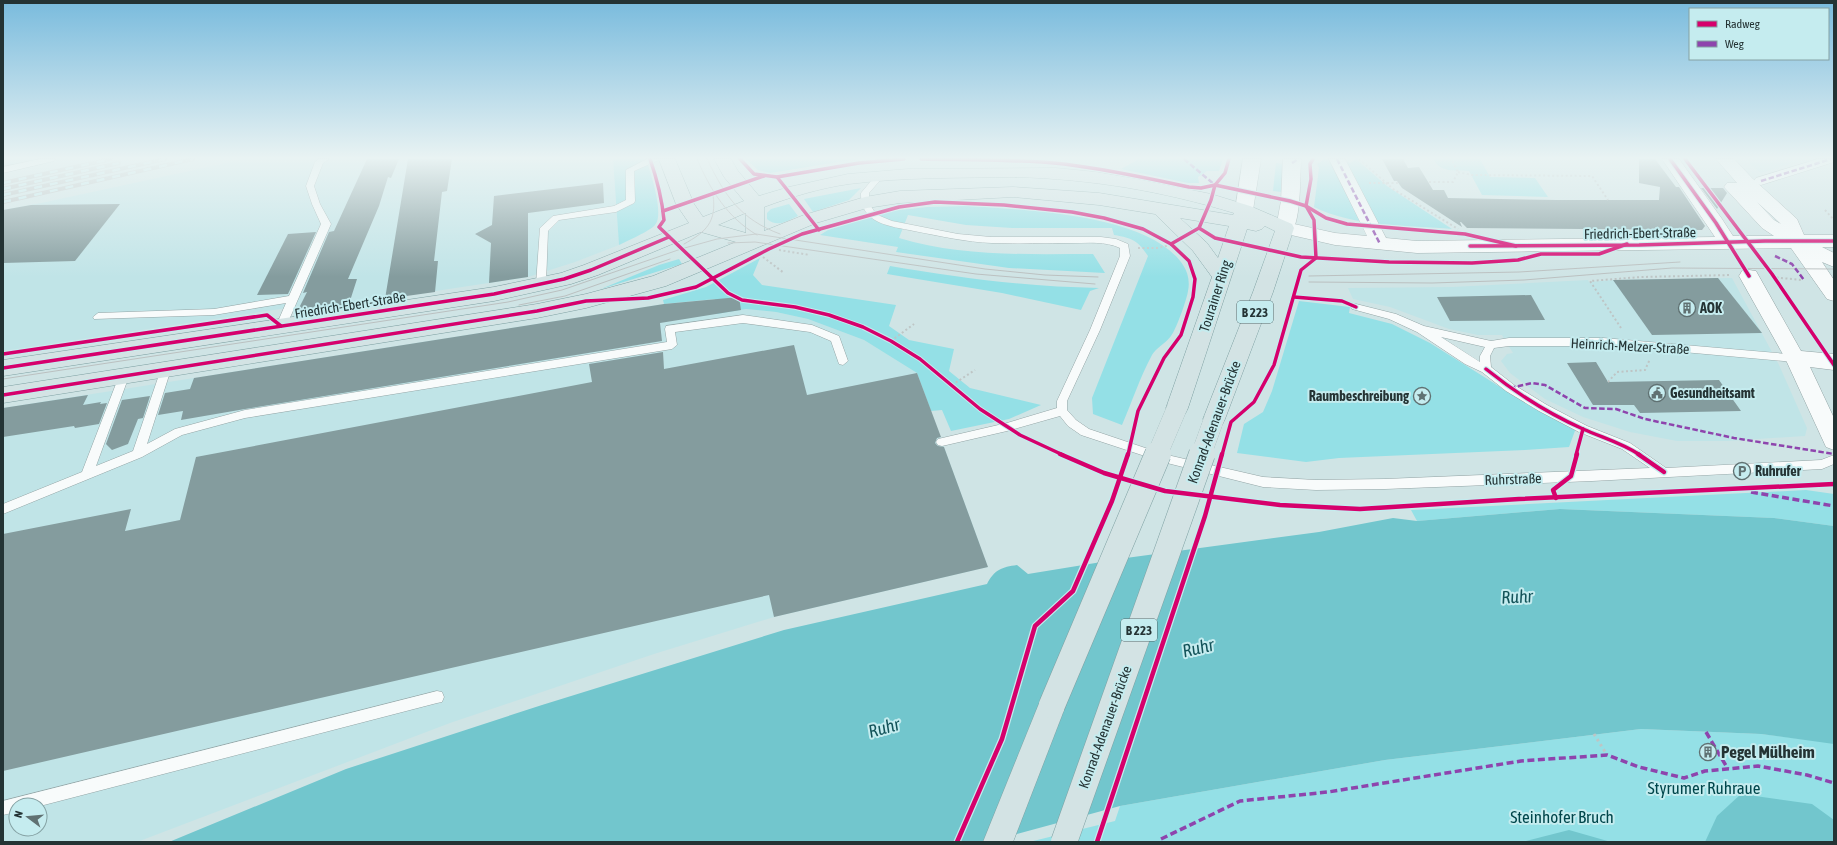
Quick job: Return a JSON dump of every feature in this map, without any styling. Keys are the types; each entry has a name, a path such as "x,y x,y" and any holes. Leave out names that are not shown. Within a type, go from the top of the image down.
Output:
{"main road":[{"path":"683,198 699,225 757,248 755,203 751,198"},
{"name":"Friedrich-Ebert-Straße","path":"3,368 494,294 564,279 591,270 699,225 770,198"},
{"name":"Friedrich-Ebert-Straße","path":"3,395 537,311 586,301 659,281 757,248 810,219 865,203 892,198"},
{"name":"Friedrich-Ebert-Straße","path":"1101,198 1161,210 1242,217 1285,228"},
{"name":"Friedrich-Ebert-Straße","path":"1204,198 1211,200 1242,217"},
{"path":"1161,210 1200,247 1222,277"},
{"name":"Tourainer Ring","path":"998,842 1055,698 1177,408 1242,217"},
{"name":"Konrad-Adenauer-Brücke","path":"1064,842 1214,419 1260,299 1285,228"}],"street":[{"name":"Tourainer Ring","path":"1242,217 1245,198"},
{"path":"1285,228 1290,198"},
{"path":"1357,198 1380,244"},
{"path":"1698,198 1716,223 1727,242"},
{"path":"1752,198 1760,218 1797,242 1830,288"},
{"name":"Friedrich-Ebert-Straße","path":"1285,228 1335,239 1380,244 1436,247 1834,241"},
{"name":"Friedrich-Ebert-Straße","path":"1797,242 1834,261"},
{"path":"1749,276 1798,365 1834,441"},
{"path":"1798,365 1834,362"},
{"path":"1798,365 1834,375"}],"lane":[{"path":"281,326 326,224 314,198"},
{"path":"541,284 543,230 556,218 616,209 631,201 631,198"},
{"path":"865,198 865,203 871,213 877,218 890,223 958,237 991,240 1101,240 1116,242 1125,246 1125,256 1092,336 1062,401 1062,411 1007,427 942,442"},
{"path":"98,317 214,312 292,299"},
{"path":"1356,307 1392,316 1421,329 1486,369 1510,388 1543,408 1583,429 1626,446 1664,472"},
{"path":"3,509 138,454 179,432 245,414 672,345 670,329 743,318 812,329 835,340 843,361"},
{"name":"Heinrich-Melzer-Straße","path":"1421,329 1491,344 1508,342 1656,345 1798,365"},
{"path":"1486,369 1485,356 1491,344"},
{"path":"138,454 166,369"},
{"path":"87,474 104,423 124,376"},
{"name":"Ruhrstraße","path":"1062,411 1072,423 1085,432 1116,443 1163,458 1263,482 1340,485 1592,476 1822,464 1834,459"},
{"path":"3,808 437,697"}],"path":[{"path":"1410,198 1459,230"},
{"path":"1825,210 1834,220"},
{"path":"1125,246 1148,249 1171,244"},
{"path":"757,248 784,273"},
{"path":"776,250 810,255"},
{"path":"1772,274 1780,285"},
{"path":"1631,344 1590,281 1672,276 1749,276 1830,288"},
{"path":"891,341 914,324"},
{"path":"1608,382 1617,372 1645,370 1656,345"},
{"path":"952,385 975,370"},
{"path":"1594,734 1607,755"}],"shaded area":[{"path":"63,198 616,198 619,245 575,262 528,277 297,312 300,306 3,351 3,210"},
{"path":"1732,278 1779,365 1807,428 1805,436 1728,441 1677,441 1630,432 1583,417 1545,399 1510,373 1501,361 1507,354 1513,353 1502,335 1478,335 1449,329 1390,307 1353,299 1348,288 1452,287 1588,280 1589,282 1613,280"},
{"path":"715,299 718,314 746,309 776,312 808,319 864,340 917,373 988,567 774,617 654,654 450,723 137,842 3,842 3,408 664,304"}],"green space":[{"path":"616,198 657,198 658,220 655,225 644,233 619,245"},
{"path":"807,198 851,198 813,212 804,199"},
{"path":"1315,198 1406,198 1452,229 1364,222 1330,214 1314,207"},
{"path":"789,204 798,216 782,223 771,222 767,219 767,213 771,209"},
{"path":"968,206 1052,213 1116,225 1144,235 1167,248 1183,265 1189,284 1176,328 1171,336 1152,355 1122,425 1093,414 1092,398 1148,256 1134,241 1126,237 1114,235 1112,228 1012,228 966,225 908,215 899,238 946,249 1020,254 1093,254 1105,273 1009,268 896,252 898,247 820,235 828,230 891,211 927,207"},
{"path":"760,258 753,275 762,285 896,305 889,326 909,340 954,349 949,371 970,388 1041,405 1009,419 951,431 942,410 931,411 917,373 864,340 808,319 776,312 746,309 717,314 715,299 664,304 663,300 706,287"},
{"path":"679,259 682,264 601,289 659,265"},
{"path":"890,266 994,281 1046,286 1099,288 1090,291 1081,310 1002,293 887,274"},
{"path":"1299,301 1350,307 1349,313 1392,324 1430,343 1535,409 1576,428 1569,447 1339,458 1306,462 1237,453 1244,424 1263,412 1272,391"},
{"path":"1806,490 1834,494 1834,526 1774,518 1560,509 1417,521 1411,510"},
{"name":"Styrumer Ruhraue","path":"1641,729 1761,734 1834,743 1834,842 1029,842 1115,821 1120,806 1385,760"}],"water":[{"name":"Ruhr","path":"1560,509 1774,518 1834,526 1834,744 1761,734 1641,729 1385,760 1120,806 988,842 169,842 346,769 542,705 784,630 987,584 996,572 1007,567 1017,565 1028,574 1126,558 1319,532 1393,518 1417,521"},
{"path":"1741,794 1812,804 1834,820 1834,842 1705,842 1717,816"},
{"path":"1569,830 1611,842 1522,842"}],"building":[{"path":"349,198 381,198 348,279 357,279 349,304 297,312 307,292 303,293 329,232 334,231"},
{"path":"402,198 441,198 434,261 438,261 435,292 385,299"},
{"path":"494,198 604,198 604,203 528,213 528,277 489,283 491,243 475,234 492,225"},
{"path":"1418,198 1659,200 1659,198 1687,198 1705,226 1702,230 1467,228 1460,222 1462,227"},
{"path":"1709,198 1724,198 1717,209"},
{"path":"120,204 75,261 3,263 3,210 31,205"},
{"path":"316,232 288,294 257,295 288,234"},
{"name":"AOK","path":"1718,278 1762,333 1652,335 1613,280"},
{"path":"1531,295 1545,320 1450,321 1437,297"},
{"path":"739,297 741,310 660,323 662,341 181,420 183,411 158,415 165,393 190,389 194,378 664,304"},
{"path":"794,345 807,395 917,373 941,437 937,438 935,443 938,446 944,447 988,567 774,617 769,595 3,771 3,534 131,509 125,531 180,520 196,457 592,382 589,364 663,352 664,369"},
{"name":"Gesundheitsamt","path":"1596,362 1608,382 1719,380 1741,411 1640,413 1634,405 1593,405 1567,363"},
{"path":"88,395 83,405 101,402 100,404 107,403 99,424 75,428 74,426 3,437 3,408"},
{"path":"150,396 143,418 138,419 128,444 112,450 106,444 122,400"}],"tram line":[{"path":"684,244 698,235 708,225 713,212 713,198"},
{"path":"719,198 737,220 756,234"},
{"path":"730,198 735,205 754,221 780,234"},
{"path":"3,379 508,302 562,290 681,249 717,239 756,234"},
{"path":"756,234 985,269 1045,275 1098,277"},
{"path":"728,243 755,242 976,274 1095,284"},
{"path":"519,305 565,296 670,259"},
{"path":"1309,276 1519,272 1680,262"},
{"path":"1309,282 1432,283 1524,280 1672,268 1834,269"}],"railway":[{"path":"3,202 19,198"}],"marked path":[{"path":"1357,198 1380,244"},
{"path":"1775,256 1792,264 1804,280"},
{"path":"1510,388 1532,383 1545,385 1585,408 1616,409 1645,419 1734,438 1834,454"},
{"path":"1751,492 1834,506"},
{"path":"1706,732 1728,769"},
{"path":"1161,839 1240,801 1328,792 1521,761 1607,755 1639,767 1684,778 1705,771 1758,766 1807,775 1834,783"}],"cycle path":[{"path":"661,198 664,220 659,227 728,293 742,300 795,307 829,315 863,327 891,341 920,359 980,409 1020,435 1048,449 1104,473 1165,491 1280,505 1360,509 1519,499 1834,484"},
{"path":"663,211 701,198"},
{"path":"794,198 819,230"},
{"path":"1171,244 1199,228 1211,198"},
{"path":"1278,198 1306,206 1326,218 1347,224 1465,234 1516,246"},
{"path":"1097,842 1205,516 1231,422 1254,402 1274,365 1301,270 1316,258 1314,220 1306,206 1307,198"},
{"path":"1698,198 1716,223 1749,276"},
{"path":"1715,198 1772,274 1834,365"},
{"path":"3,395 537,311 586,301 648,298 696,287 769,249 802,234 899,207 935,202 1004,205 1072,212 1104,218 1143,229 1171,244 1189,261 1195,279 1193,297 1181,335 1164,358 1138,411 1128,455 1112,501 1073,591 1035,626 1002,739 957,842"},
{"path":"1199,228 1215,238 1301,257 1389,262 1472,263 1518,260 1541,254 1599,254 1627,244"},
{"path":"3,368 494,294 564,279 591,270 669,237"},
{"path":"1470,246 1639,245 1765,241 1834,241"},
{"path":"1294,297 1342,301 1356,307"},
{"path":"3,354 267,315 281,326"},
{"path":"1486,369 1510,388 1543,408 1583,429 1626,446 1664,472"},
{"path":"1556,498 1553,490 1571,476 1583,429"}],"place":[{"name":"AOK","path":"1687,308"},
{"name":"Gesundheitsamt","path":"1657,393"},
{"name":"Raumbeschreibung","path":"1422,396"},
{"name":"Ruhrufer","path":"1742,471"},
{"name":"Pegel Mülheim","path":"1708,752"}],"park label":[{"name":"Steinhofer Bruch","path":"1562,817"}]}
